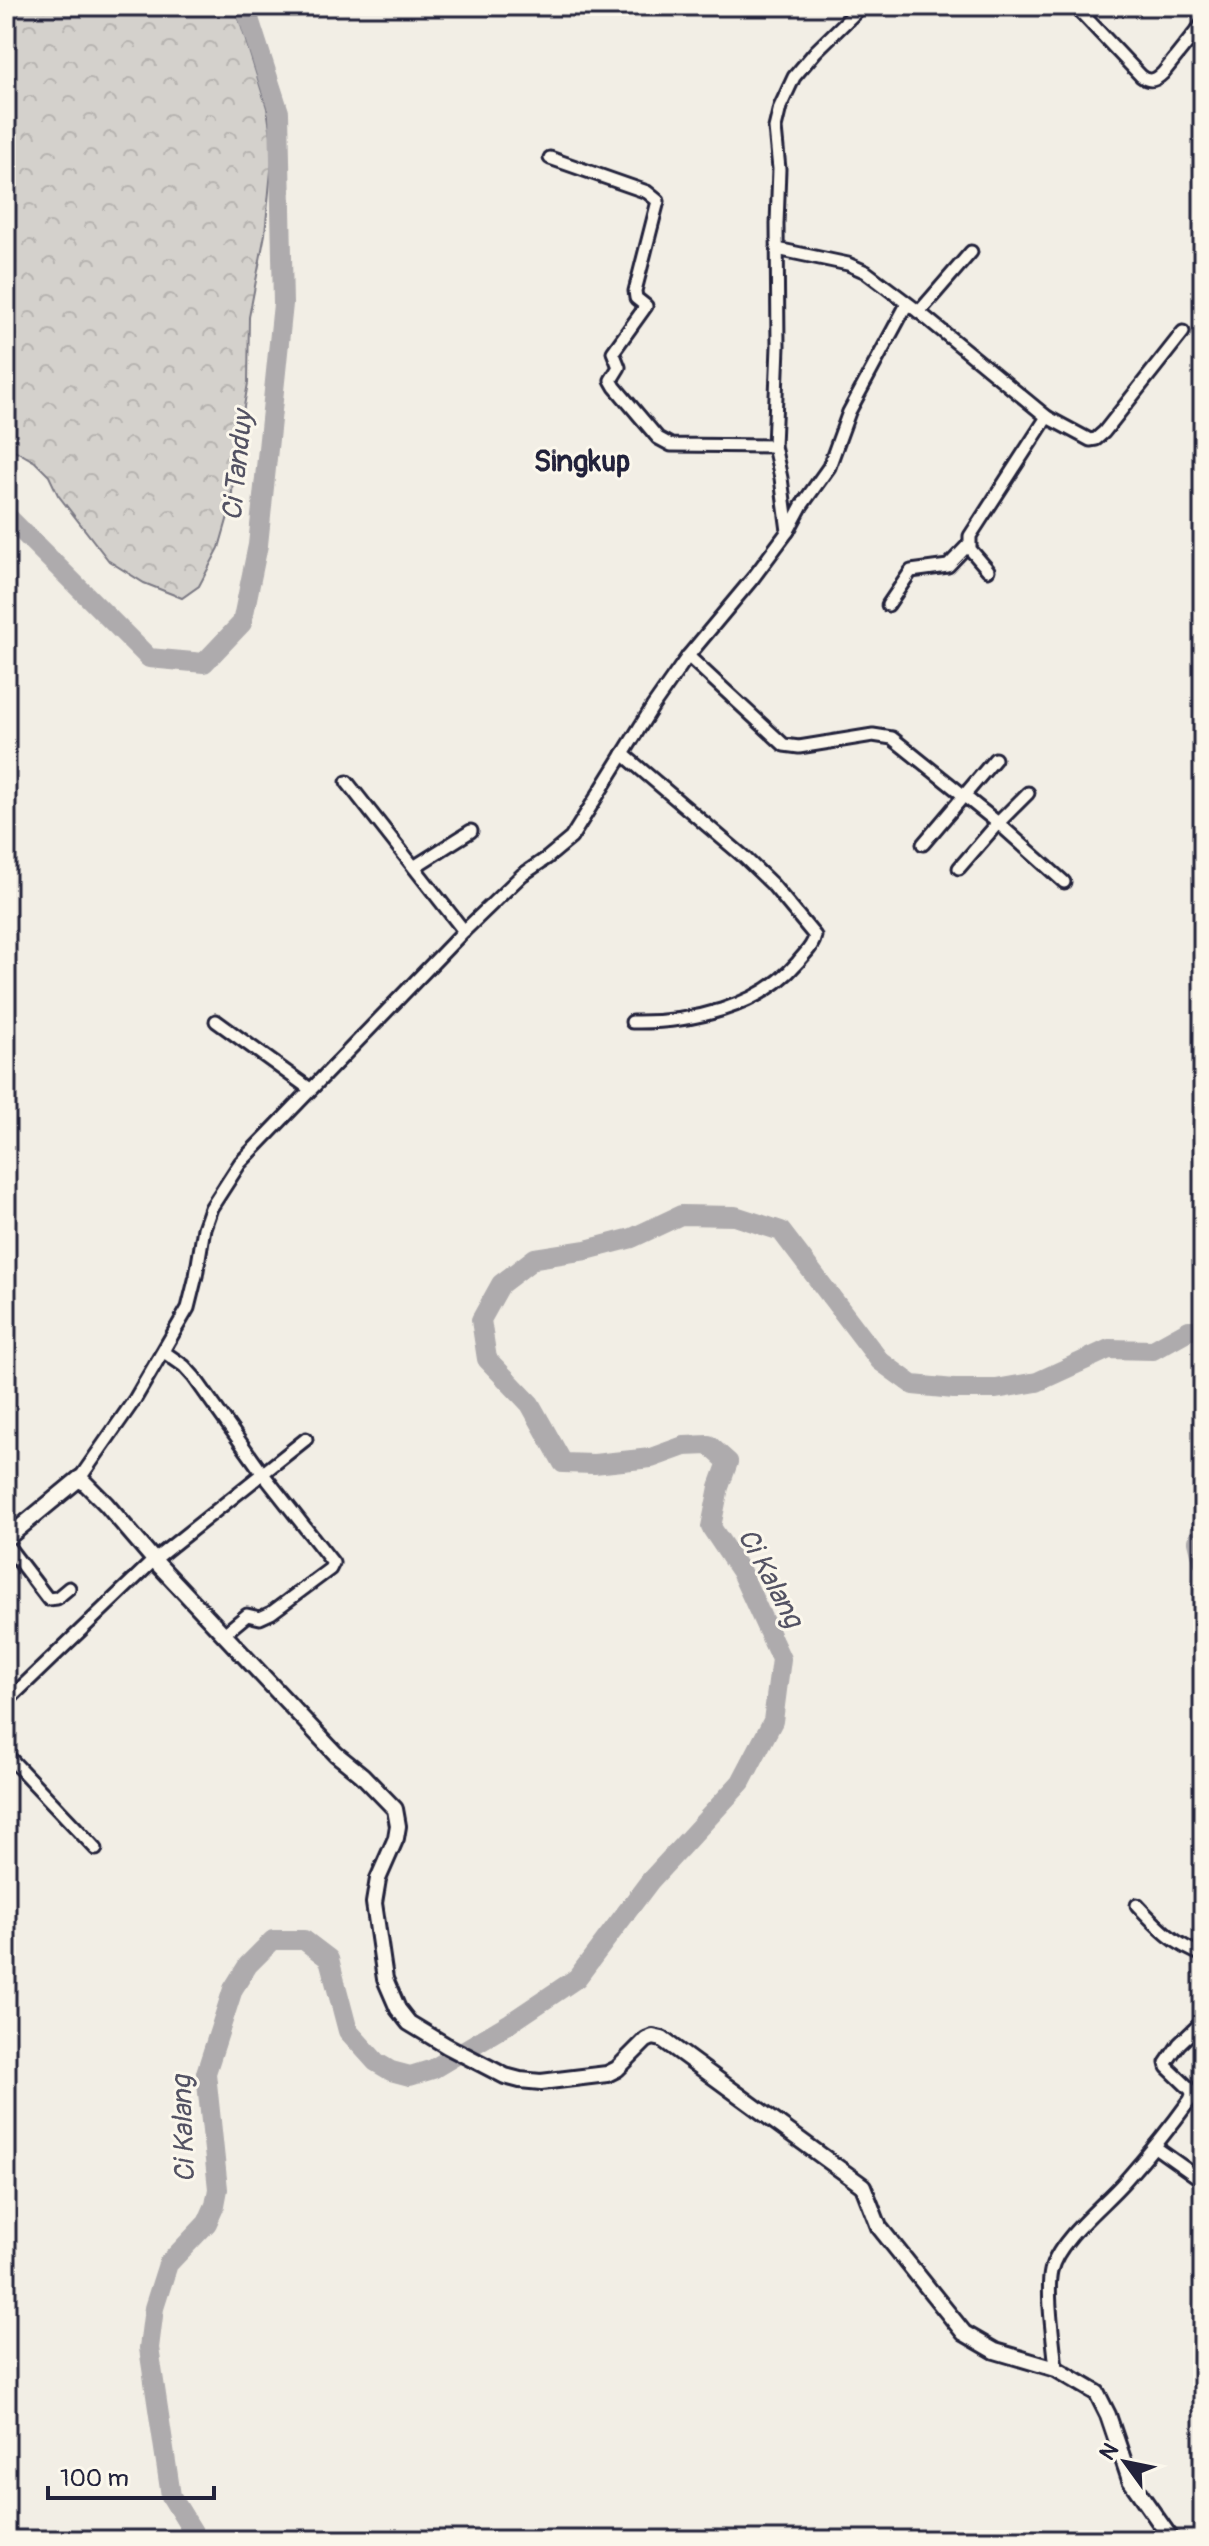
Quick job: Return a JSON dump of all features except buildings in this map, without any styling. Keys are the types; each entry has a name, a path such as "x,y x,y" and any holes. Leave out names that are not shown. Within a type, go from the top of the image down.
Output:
{"street":[{"path":"788,531 774,446 779,169 775,128 780,107 794,77 862,6"},
{"path":"1075,6 1141,76 1150,80 1157,79 1163,73 1203,23"},
{"path":"550,158 652,194 658,201 635,291 636,298 646,306 613,352 619,367 611,380 615,387 658,438 671,445 774,446"},
{"path":"777,249 857,268 874,278 1047,417 1090,440 1101,437 1183,332"},
{"path":"919,312 971,252"},
{"path":"69,1588 57,1598 48,1599 6,1542 80,1478 135,1399 188,1308 211,1208 240,1163 464,931 522,875 571,838 688,656 753,578 829,467 849,412 907,304"},
{"path":"888,605 911,571 948,566 968,545 970,536 1047,417"},
{"path":"968,545 988,570"},
{"path":"688,656 784,745 799,747 873,735 884,735 901,744 1064,882"},
{"path":"623,754 743,856 772,884 815,936 811,946 792,968 765,991 729,1007 691,1017 632,1022"},
{"path":"923,844 995,759"},
{"path":"347,782 464,931"},
{"path":"959,868 1028,793"},
{"path":"414,867 471,831"},
{"path":"216,1021 310,1089"},
{"path":"164,1352 194,1377 263,1474 332,1560 332,1566 271,1613 260,1618 247,1615 224,1634"},
{"path":"6,1702 154,1560 306,1439"},
{"path":"80,1478 336,1754 395,1809 398,1826 396,1838 378,1879 374,1903 385,1979 398,2009 409,2023 485,2066 520,2080 555,2081 599,2076 617,2069 650,2038 656,2036 662,2039 863,2186 879,2227 964,2333 995,2351 1056,2369 1091,2389 1099,2397 1130,2480 1172,2540"},
{"path":"6,1754 96,1849"},
{"path":"1137,1905 1166,1936 1203,1955"},
{"path":"1056,2369 1050,2292 1054,2260 1063,2244 1155,2147 1192,2095 1166,2063 1179,2044 1203,2021"},
{"path":"1155,2147 1203,2181"}],"green space":[{"path":"6,6 235,6 267,108 273,149 265,234 249,317 248,383 234,465 231,506 219,548 199,586 182,598 144,583 109,561 58,495 49,476 35,462 6,445"}],"waterway":[{"name":"Ci Tanduy","path":"6,515 149,658 204,663 242,623 258,545 283,304 279,112 245,6"},
{"name":"Ci Kalang","path":"198,2540 171,2496 149,2348 154,2308 168,2264 207,2223 215,2205 218,2189 206,2073 233,1989 248,1965 273,1940 304,1940 329,1959 348,2031 376,2062 391,2071 410,2076 433,2069 577,1978 650,1881 741,1782 773,1721 781,1659 741,1572 711,1527 728,1462 709,1445 684,1446 651,1458 594,1464 563,1463 530,1404 487,1359 481,1320 501,1284 535,1258 586,1250 632,1238 681,1215 735,1216 781,1231 880,1361 913,1385 996,1389 1037,1382 1109,1349 1153,1350 1189,1330 1203,1330"},
{"name":"Ci Kalang","path":"1203,1522 1198,1541 1203,1561"}],"district":[{"name":"Singkup","path":"582,461"}]}
